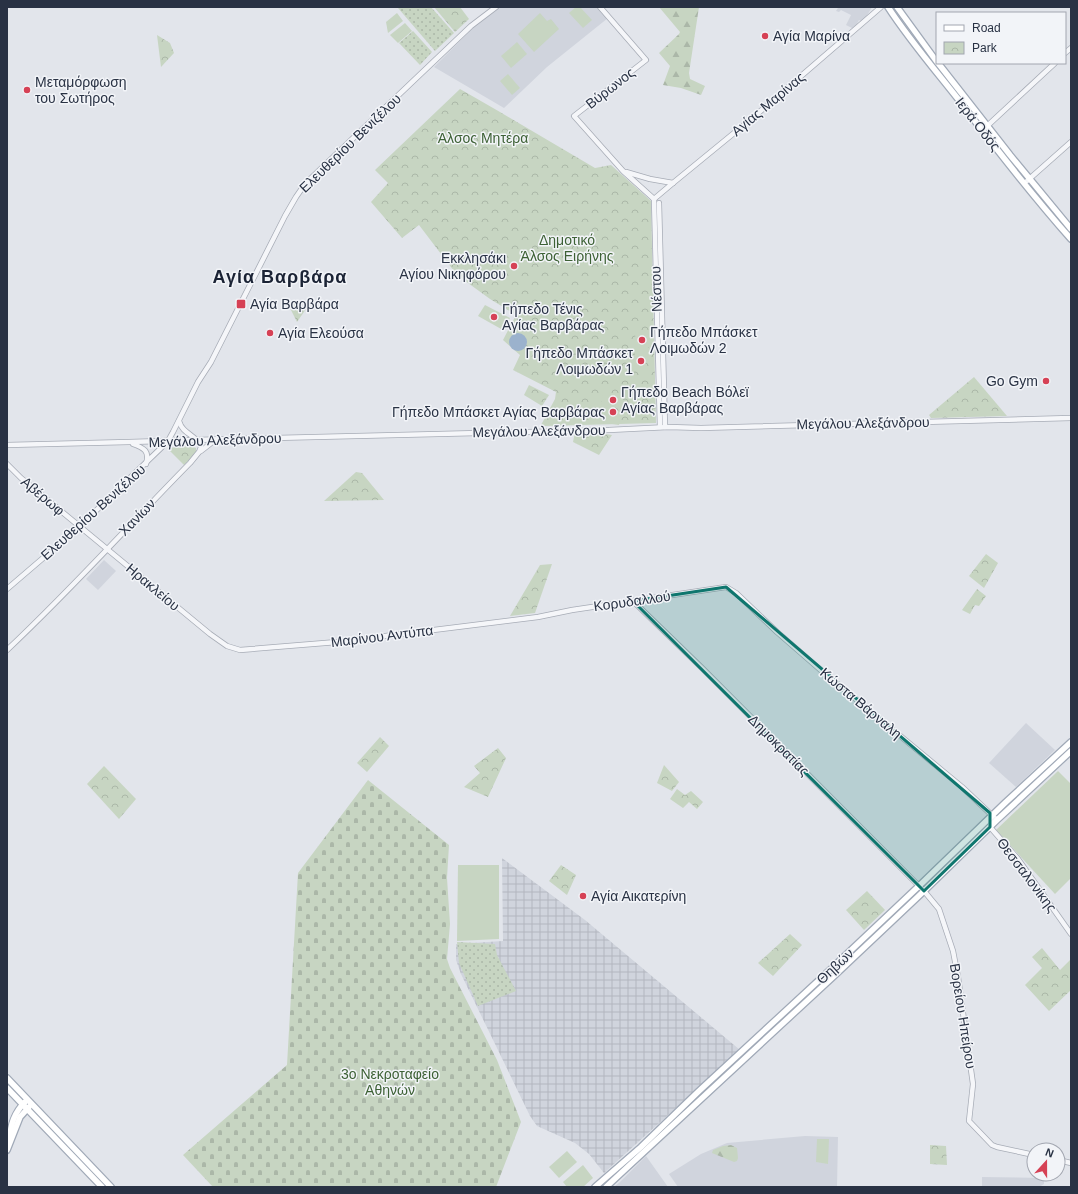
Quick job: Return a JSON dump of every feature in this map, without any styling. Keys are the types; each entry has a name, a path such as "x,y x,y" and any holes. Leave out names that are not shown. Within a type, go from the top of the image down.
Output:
{"main road":[{"name":"Ιερά Οδός","path":"888,7 982,130 1071,239"},
{"name":"Ιερά Οδός","path":"897,7 936,59"},
{"name":"Ιερά Οδός","path":"940,64 1071,228"},
{"name":"Θηβών","path":"595,1187 641,1147 699,1091 746,1049 1071,742"},
{"name":"Θηβών","path":"606,1187 924,891 990,826 1071,751"},
{"path":"7,1078 111,1187"},
{"path":"7,1088 102,1187"},
{"path":"7,1150 20,1117 25,1107 30,1102"}],"street":[{"name":"Ελευθερίου Βενιζέλου","path":"7,589 80,526 146,464 168,441 198,382 211,362 285,216 303,187 313,175 471,26 496,7"},
{"name":"Βύρωνος","path":"600,7 646,60 574,116 623,171"},
{"name":"Αγίας Μαρίνας","path":"654,199 756,115 881,7"},
{"path":"982,130 1054,64"},
{"path":"1025,183 1071,142"},
{"path":"623,171 650,179 673,183"},
{"path":"623,171 654,199"},
{"name":"Νέστου","path":"654,199 663,427"},
{"name":"Νέστου","path":"659,203 663,427"},
{"name":"Μεγάλου Αλεξάνδρου","path":"7,444 1071,418"},
{"path":"179,421 183,430 197,440 201,447 199,452"},
{"name":"Χανίων","path":"7,650 77,581 199,452 209,443 217,439"},
{"path":"130,442 139,446 145,451 148,456 146,464"},
{"name":"Αβέρωφ","path":"7,464 21,478 80,526"},
{"name":"Ηρακλείου","path":"80,526 227,646"},
{"name":"Κορυδαλλού","path":"538,617 633,600 651,599 726,587"},
{"name":"Κώστα Βάρναλη","path":"726,587 736,593 822,672 962,788 997,820"},
{"name":"Δημοκρατίας","path":"633,600 924,891"},
{"name":"Μαρίνου Αντύπα","path":"227,646 240,650 337,642 538,617"},
{"name":"Θεσσαλονίκης","path":"992,815 990,826 1015,856 1071,934"},
{"name":"Βορείου Ηπείρου","path":"924,891 939,909 953,951 973,1084 969,1121 989,1142 997,1147 1026,1153"}],"highlighted area":[{"path":"726,587 990,813 990,827 924,891 633,601"}],"shaded area":[{"path":"500,7 598,7 608,18 547,67 504,108 434,67 477,24"},
{"path":"836,7 872,7 863,22 859,20 854,29 846,25 851,15 841,10 839,12 836,11 838,8"},
{"path":"104,560 116,571 98,590 86,579"},
{"path":"1026,723 1055,750 1016,787 989,763"},
{"path":"502,858 585,920 740,1050 604,1173 589,1154 575,1143 537,1126 530,1116 461,974 456,960 456,944 503,941"},
{"path":"805,1136 838,1137 837,1187 678,1187 669,1174 701,1154 727,1143"},
{"path":"646,1156 668,1187 614,1187 620,1182"},
{"path":"982,1177 1026,1178 1026,1182 1044,1182 1044,1184 1039,1187 982,1187"}],"green space":[{"path":"431,7 454,33 435,51 398,8"},
{"path":"434,7 460,7 469,19 455,32"},
{"path":"576,7 580,7 592,20 583,28 569,13"},
{"path":"659,7 699,7 689,73 690,79 705,86 701,95 681,88 663,85 670,66 659,53 680,32"},
{"path":"397,13 403,21 388,33 386,22"},
{"path":"540,13 547,21 551,19 559,29 534,52 518,34"},
{"path":"405,23 412,31 398,43 390,35"},
{"path":"413,31 432,52 420,65 399,43"},
{"path":"157,35 170,43 174,53 161,67"},
{"path":"517,42 527,54 511,68 501,56"},
{"path":"508,74 520,88 512,95 500,81"},
{"name":"Δημοτικό Άλσος Ειρήνης","path":"460,89 595,168 611,165 651,201 656,423 541,425 555,399 556,392 513,370 520,355 503,340 516,315 490,299 457,275 419,225 402,238 371,202 388,183 375,170"},
{"path":"292,301 306,309 297,322 288,304"},
{"name":"Γήπεδο Τένις Αγίας Βαρβάρας","path":"485,305 510,318 503,330 478,316"},
{"name":"Γήπεδο Μπάσκετ Λοιμωδών 2","path":"635,330 648,330 648,351 636,351"},
{"name":"Γήπεδο Μπάσκετ Λοιμωδών 1","path":"635,353 646,353 646,370 635,370"},
{"path":"974,377 1007,416 931,418 929,415"},
{"path":"529,385 549,395 542,406 524,395"},
{"name":"Γήπεδο Beach Βόλεϊ Αγίας Βαρβάρας","path":"603,392 624,395 622,408 601,404"},
{"path":"601,409 621,413 619,425 599,422"},
{"path":"605,431 605,434 612,435 599,455 573,442 575,432"},
{"path":"191,446 196,448 196,453 184,465 167,448"},
{"path":"356,472 362,473 384,500 324,501"},
{"path":"986,554 998,563 984,588 969,576"},
{"path":"552,564 535,613 510,616 540,565"},
{"path":"977,589 986,596 979,606 975,605 970,614 962,610"},
{"path":"380,737 389,746 367,772 357,763"},
{"path":"498,748 506,758 488,797 464,787 480,773 474,766"},
{"path":"664,765 679,782 672,791 657,783"},
{"path":"104,766 136,799 119,819 87,784"},
{"path":"1058,771 1071,784 1071,878 1055,894 996,830"},
{"name":"3ο Νεκροταφείο Αθηνών","path":"368,780 449,845 447,878 450,924 447,959 450,968 497,1060 521,1122 496,1187 213,1187 183,1155 287,1065 298,873"},
{"path":"677,789 685,795 691,791 703,802 697,809 689,802 683,808 670,799"},
{"path":"458,865 499,865 499,939 457,941"},
{"path":"561,865 576,875 567,895 549,881"},
{"path":"867,891 885,910 864,930 846,910"},
{"path":"790,934 802,945 773,976 758,963"},
{"path":"457,942 495,944 497,955 516,991 478,1006 459,963"},
{"path":"1042,948 1060,970 1071,959 1071,990 1049,1011 1025,985 1042,968 1032,957"},
{"path":"817,1139 829,1139 828,1164 816,1162"},
{"path":"731,1145 737,1148 737,1161 734,1162 712,1153 713,1150"},
{"path":"930,1145 946,1146 947,1165 930,1164"},
{"path":"567,1151 577,1162 559,1178 549,1167"},
{"path":"583,1165 593,1178 583,1187 567,1187 563,1182"}],"water":[{"path":"514,333 522,333 527,338 525,349 522,351 514,351 509,346 509,338"}],"place":[{"name":"Αγία Μαρίνα","path":"765,36"},
{"name":"Μεταμόρφωση του Σωτήρος","path":"27,90"},
{"name":"Εκκλησάκι Αγίου Νικηφόρου","path":"514,266"},
{"name":"Αγία Βαρβάρα","path":"241,304"},
{"name":"Γήπεδο Τένις Αγίας Βαρβάρας","path":"494,317"},
{"name":"Αγία Ελεούσα","path":"270,333"},
{"name":"Γήπεδο Μπάσκετ Λοιμωδών 2","path":"642,340"},
{"name":"Γήπεδο Μπάσκετ Λοιμωδών 1","path":"641,361"},
{"name":"Go Gym","path":"1046,381"},
{"name":"Γήπεδο Beach Βόλεϊ Αγίας Βαρβάρας","path":"613,400"},
{"name":"Γήπεδο Μπάσκετ Αγίας Βαρβάρας","path":"613,412"},
{"name":"Αγία Αικατερίνη","path":"583,896"}],"district":[{"name":"Αγία Βαρβάρα","path":"280,277"}],"park label":[{"name":"Άλσος Μητέρα","path":"483,138"}]}
